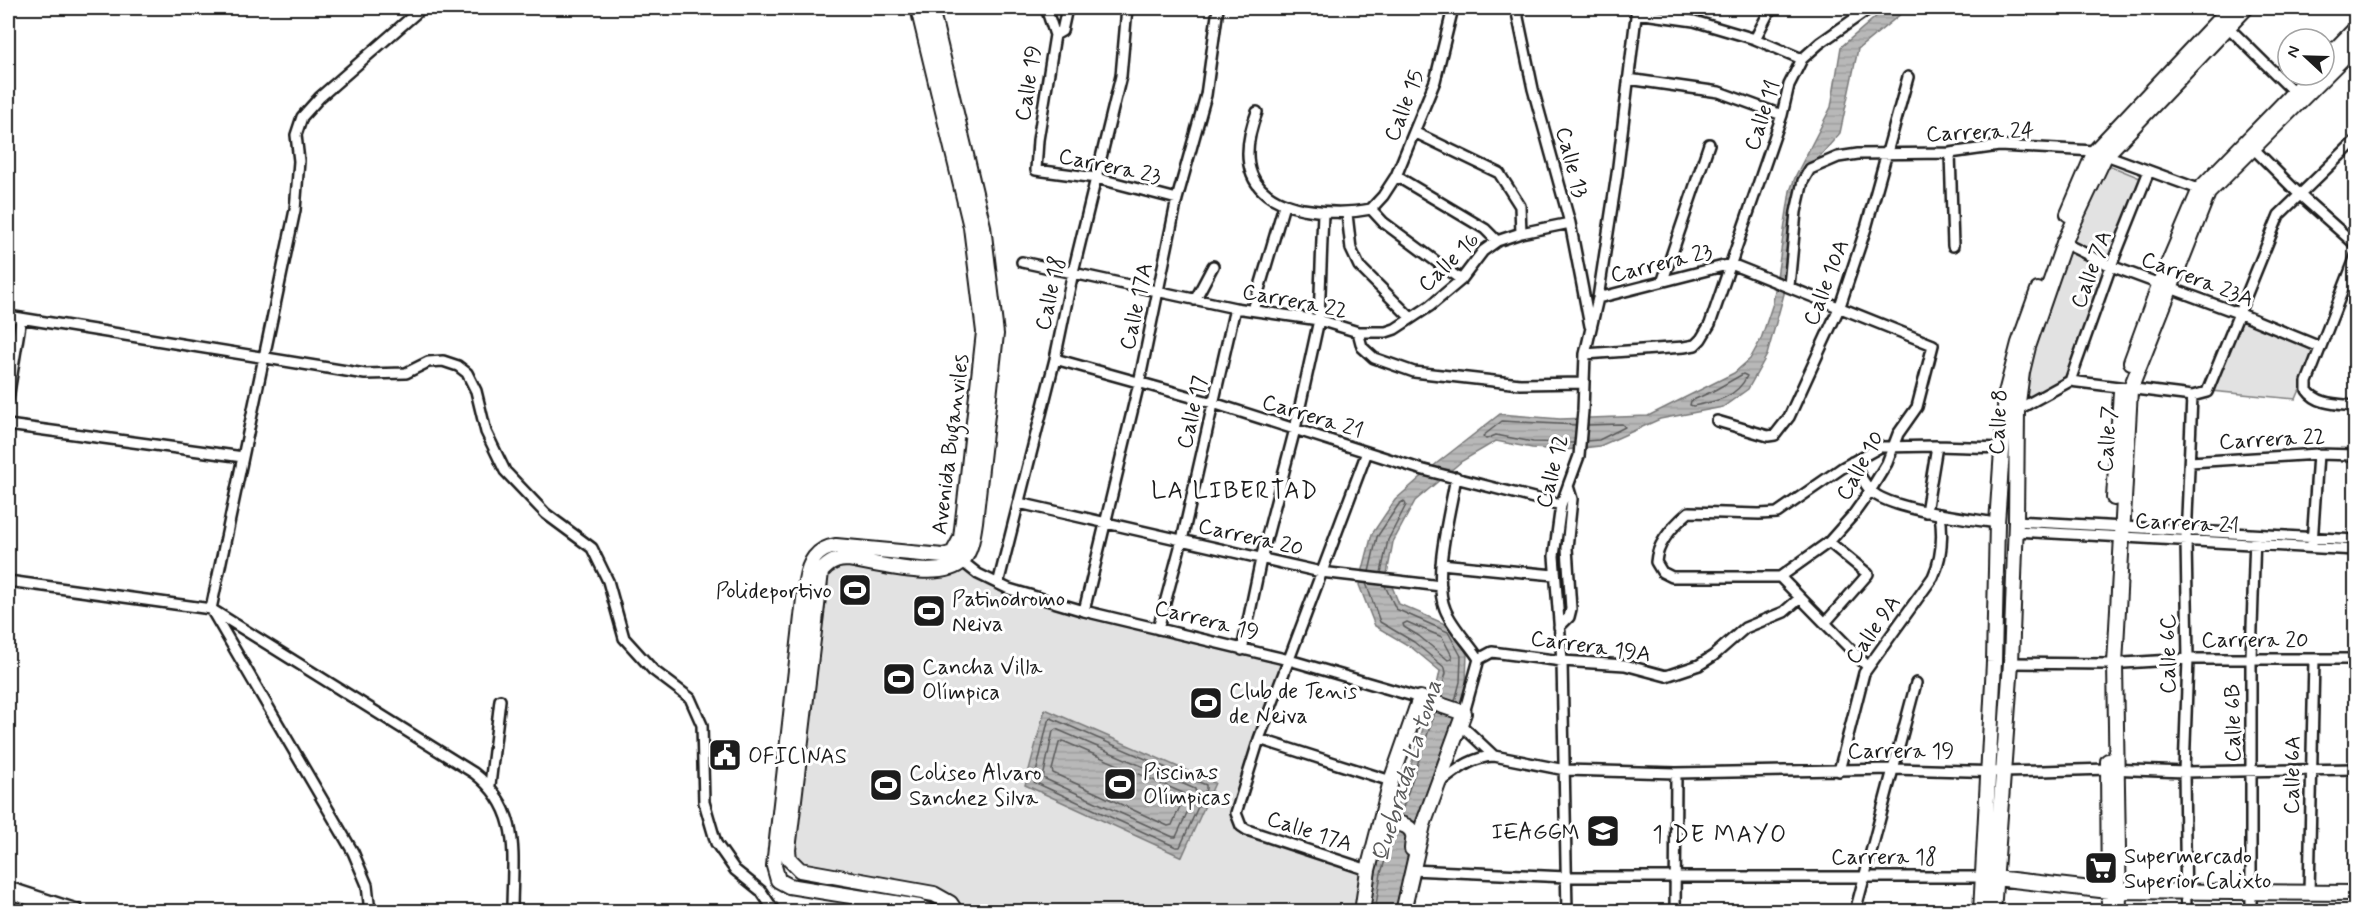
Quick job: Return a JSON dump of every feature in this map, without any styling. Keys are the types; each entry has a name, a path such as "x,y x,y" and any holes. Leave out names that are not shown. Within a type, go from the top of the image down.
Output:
{"main road":[{"name":"Avenida Buganviles","path":"918,8 971,227 984,332 957,557"},
{"name":"Avenida Buganviles","path":"931,8 982,226 996,334 975,522 970,547 957,557 948,569 936,571 838,559 826,565 821,572 788,850 789,859 800,870 934,894 950,903 956,912"},
{"name":"Calle 8","path":"1997,772 1994,662 1997,523 2006,393 2019,343 2053,247 2100,153 2229,8"},
{"name":"Calle 8","path":"1981,912 1989,877 1997,772 2011,663 2017,410 2028,347 2064,243 2100,153 2246,8"},
{"path":"2336,48 2355,28"},
{"name":"Calle 7","path":"2119,912 2114,892 2111,664 2126,389 2165,285 2204,191 2298,96 2355,45"},
{"name":"Calle 7","path":"2204,191 2254,149 2304,87"},
{"name":"Avenida Buganviles","path":"930,912 919,907 783,884 775,874 774,855 806,581 811,560 824,548 836,546 957,557"},
{"path":"1362,912 1368,870 1391,781 1424,700"},
{"name":"Carrera 19","path":"1424,700 1461,717"},
{"path":"1403,908 1424,825 1461,717"},
{"path":"1366,891 1389,829 1395,824 1404,826 1413,838 1403,908"},
{"name":"Calle 8","path":"1989,877 1993,912"},
{"name":"Carrera 18","path":"1989,877 2114,892 2355,893"},
{"path":"8,890 76,912"},
{"name":"Calle 7","path":"2109,912 2114,892"}],"street":[{"path":"370,912 367,885 353,852 211,609 295,210 299,161 296,135 302,117 320,97 422,8"},
{"path":"1046,8 1055,35"},
{"name":"Calle 19","path":"1036,170 1038,140 1055,35 1062,31 1067,8"},
{"name":"Calle 18","path":"998,584 1055,359 1073,272 1120,76 1127,8"},
{"name":"Calle 17A","path":"1084,611 1159,291 1177,199 1206,95 1218,8"},
{"name":"Calle 15","path":"1371,209 1396,176 1435,81 1454,8"},
{"name":"Calle 13","path":"1516,8 1533,89 1570,223 1591,328"},
{"path":"1755,39 1771,8"},
{"name":"Calle 11","path":"1731,264 1782,115 1789,85 1802,59 1870,8"},
{"path":"1636,10 1694,21 1755,39 1802,59"},
{"name":"Calle 12","path":"1567,912 1563,661 1554,556 1561,505 1579,456 1584,411 1585,354 1598,298 1617,174 1636,10"},
{"path":"2227,26 2298,96"},
{"name":"Calle 10A","path":"1717,421 1768,436 1776,435 1789,417 1840,306 1866,228 1908,77"},
{"path":"1628,79 1719,92 1782,115"},
{"path":"1257,112 1249,144 1250,167 1255,183 1261,190 1284,205 1323,212 1347,214 1371,209 1383,222 1461,280"},
{"path":"1414,132 1499,173 1520,206 1521,233"},
{"path":"2017,410 2070,381 2192,396 2207,392 2279,215 2355,140"},
{"path":"1663,280 1709,144"},
{"name":"Carrera 24","path":"1789,286 1794,224 1803,181 1810,169 1838,157 1950,153 1999,146 2100,153 2204,191"},
{"path":"2254,149 2355,245"},
{"path":"1950,153 1953,246"},
{"name":"Carrera 23","path":"1036,170 1096,178 1177,199"},
{"name":"Calle 7A","path":"2070,381 2111,266 2149,171"},
{"path":"1396,176 1485,229 1497,241"},
{"path":"1253,310 1284,205"},
{"path":"1242,650 1261,558 1295,429 1319,320 1323,212"},
{"path":"1347,214 1351,249 1359,266 1411,318"},
{"name":"Calle 16","path":"1358,332 1386,332 1395,329 1430,306 1461,280 1483,251 1497,241 1521,233 1570,223"},
{"name":"Carrera 23A","path":"2064,243 2111,266 2238,313 2320,347"},
{"path":"2355,256 2307,382 2307,390 2315,398 2325,402 2355,406"},
{"name":"Carrera 22","path":"1022,262 1235,308 1319,320 1358,332 1362,347 1374,358 1414,372 1520,384 1583,383"},
{"path":"1585,354 1695,345 1710,324 1731,264"},
{"name":"Carrera 23","path":"1598,298 1731,264 1933,345"},
{"path":"1195,300 1213,266"},
{"name":"Calle 17","path":"1158,629 1182,540 1235,308"},
{"path":"8,316 365,374 406,373 428,362 443,360 458,366 467,373 476,391 486,432 505,471 546,514 592,548 608,581 624,638 653,670 690,698 702,725 704,802 716,843 735,870 761,891 776,912"},
{"path":"8,399 21,318"},
{"name":"Calle 10","path":"1780,577 1829,542 1870,491 1887,463 1898,434 1917,407 1933,345"},
{"name":"Carrera 21","path":"1055,359 1213,403 1420,469 1561,505"},
{"name":"Calle 6C","path":"2186,912 2184,772 2187,659 2186,536 2192,396"},
{"path":"8,425 243,457"},
{"path":"1926,512 1937,446"},
{"path":"1868,667 1780,577 1672,577 1662,572 1656,562 1657,552 1678,522 1689,512 1777,513 1852,462 1880,447 2002,448"},
{"path":"1367,452 1259,739 1391,781"},
{"path":"2312,543 2318,454"},
{"name":"Carrera 22","path":"2190,462 2318,454 2355,455"},
{"path":"1852,462 1870,491 1879,497 1926,512 1997,523"},
{"path":"1452,476 1441,564 1442,602 1479,659 1461,717"},
{"path":"1559,627 1569,617 1570,609 1567,548 1572,499 1568,486"},
{"name":"Carrera 20","path":"1019,503 1321,572 1441,586"},
{"name":"Calle 9A","path":"1839,771 1860,681 1938,566 1941,542 1940,514"},
{"name":"Carrera 21","path":"2016,526 2312,543 2355,550"},
{"name":"Calle 6B","path":"2251,912 2251,658 2255,540"},
{"name":"Carrera 21","path":"2312,543 2355,540"},
{"path":"1825,623 1868,574 1829,542"},
{"name":"Carrera 19","path":"957,557 998,584 1084,611 1289,660 1424,700"},
{"path":"1441,564 1554,574"},
{"path":"8,580 211,609 464,766 490,785 506,809 512,837 512,912"},
{"name":"Carrera 19A","path":"1479,659 1492,652 1563,661 1625,665 1666,675 1699,665 1713,656 1744,628 1784,612 1800,598"},
{"name":"Carrera 20","path":"2011,663 2111,664 2251,658 2355,659"},
{"name":"Calle 6A","path":"2309,892 2314,659"},
{"path":"1855,912 1916,683"},
{"path":"490,785 500,700"},
{"name":"Carrera 19","path":"1461,717 1494,756 1565,770 1677,773 1894,769 1997,772 2112,769 2184,772 2355,769"},
{"name":"Calle 17A","path":"1259,739 1237,804 1236,813 1241,826 1247,830 1368,870"},
{"path":"1438,784 1477,758 1494,756"},
{"path":"1675,912 1677,773"},
{"name":"Carrera 18","path":"1411,870 1566,877 1989,877"}],"shaded area":[{"path":"2106,164 2140,178 2067,376 2025,400 2026,372 2069,245"},
{"path":"2240,316 2318,348 2296,399 2211,391"},
{"path":"838,559 914,569 962,562 998,584 1289,660 1237,804 1241,826 1365,870 1359,911 956,912 950,903 807,872 788,850 819,581"}],"water":[{"path":"1886,8 1908,8 1858,49 1840,133 1802,177 1792,217 1784,294 1767,355 1748,389 1723,407 1660,419 1600,446 1565,450 1532,448 1496,441 1462,461 1415,501 1393,542 1387,574 1399,604 1452,627 1467,654 1466,683 1454,732 1400,911 1369,911 1375,872 1436,690 1440,671 1411,647 1375,626 1359,585 1372,534 1395,500 1437,463 1500,414 1560,419 1648,416 1734,373 1750,359 1761,339 1773,303 1790,191 1831,107 1841,47"},
{"name":"Piscinas Olímpicas","path":"1045,709 1215,783 1182,857 1025,785"}],"place":[{"name":"Polideportivo","path":"855,590"},
{"name":"Patinodromo Neiva","path":"929,611"},
{"name":"Cancha Villa Olímpica","path":"899,679"},
{"name":"Club de Tenis de Neiva","path":"1206,703"},
{"name":"OFICINAS","path":"725,755"},
{"name":"Piscinas Olímpicas","path":"1120,784"},
{"name":"Coliseo Alvaro Sanchez Silva","path":"886,785"},
{"name":"IEAGGM","path":"1603,831"},
{"name":"Supermercado Superior Calixto","path":"2101,868"}],"district":[{"name":"LA LIBERTAD","path":"1235,490"},
{"name":"1 DE MAYO","path":"1720,834"}],"water label":[{"name":"Quebrada La toma","path":"1406,771"}]}
